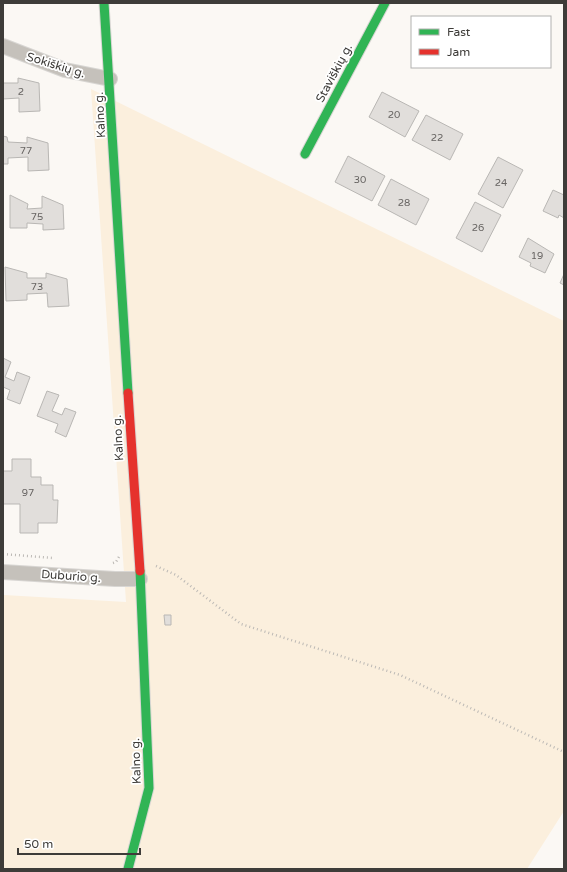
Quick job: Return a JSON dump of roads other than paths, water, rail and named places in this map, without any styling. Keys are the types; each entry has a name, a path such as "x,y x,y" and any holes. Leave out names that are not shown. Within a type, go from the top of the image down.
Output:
{"street":[{"name":"Kalno g.","path":"104,3 110,79 140,578 150,788 128,869"},
{"name":"Staviškių g.","path":"305,154 385,3"},
{"name":"Sokiškių g.","path":"3,46 65,70 110,79"},
{"name":"Duburio g.","path":"3,572 115,579 140,578"}]}
